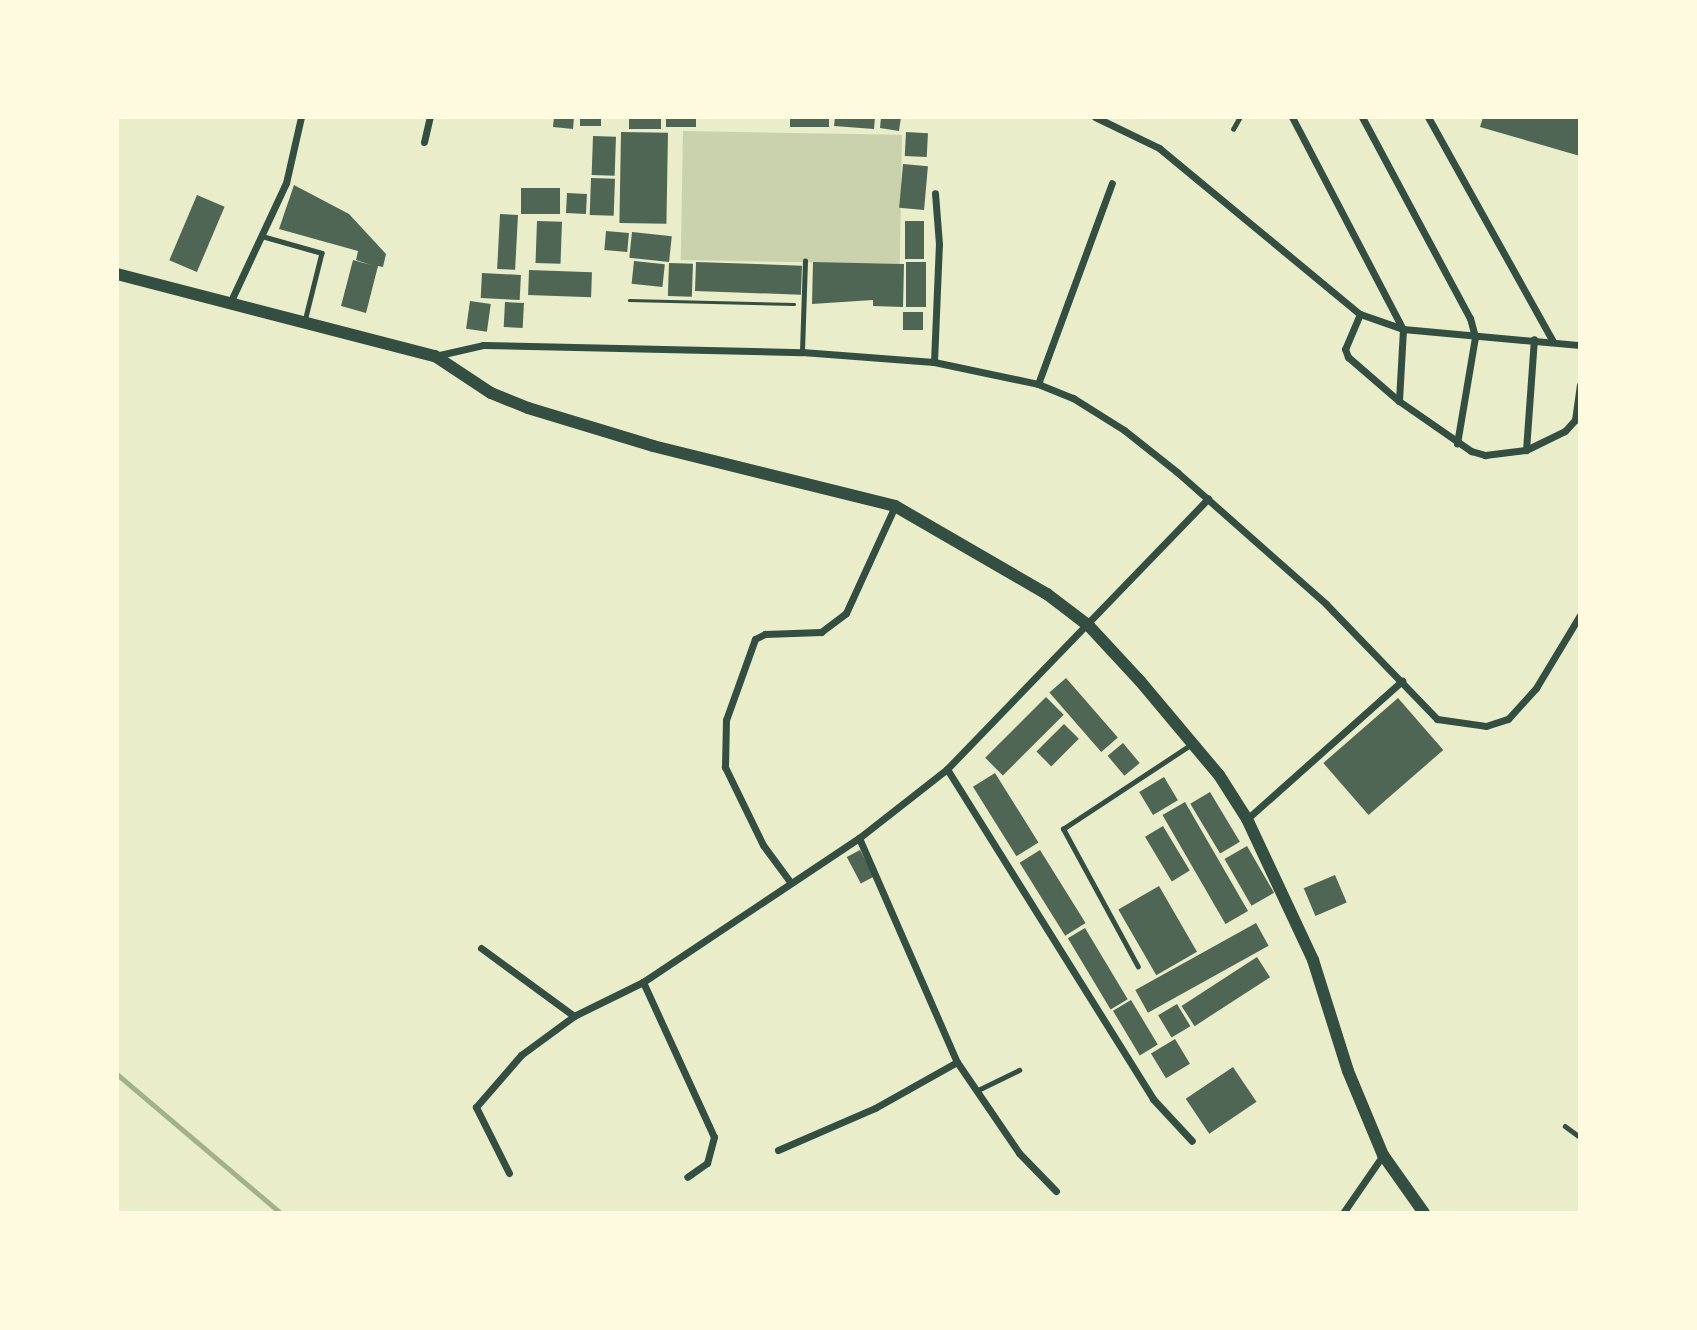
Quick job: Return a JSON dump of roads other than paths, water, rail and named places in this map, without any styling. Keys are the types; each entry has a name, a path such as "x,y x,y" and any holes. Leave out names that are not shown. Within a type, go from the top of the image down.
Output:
{"street":[{"path":"229,306 286,183 301,117"},
{"path":"424,142 430,117"},
{"path":"1096,117 1159,148 1360,314 1403,328 1475,337 1552,340 1580,345"},
{"path":"1292,117 1403,328 1399,401"},
{"path":"1362,117 1471,318 1475,337 1457,443"},
{"path":"1428,117 1552,340"},
{"path":"1038,384 1112,183"},
{"path":"934,362 939,244 936,193"},
{"path":"117,274 229,306 435,356 491,393 528,408 653,446 895,506 1047,594 1089,626 1193,743 1247,818 1313,960 1348,1071 1383,1155 1424,1213"},
{"path":"1360,314 1345,349 1348,357 1399,401 1457,443 1485,455 1526,450 1572,425 1580,385"},
{"path":"1526,450 1534,339"},
{"path":"435,356 483,345 802,352 934,362 1038,384 1073,398 1124,430 1208,499 1326,604 1437,719 1486,726 1508,719 1536,688 1580,615"},
{"path":"509,1173 476,1107 478,1100 521,1055 574,1016 643,982 859,838 947,769 1089,626 1208,499"},
{"path":"791,883 764,845 725,768 726,720 755,639 765,634 821,632 845,613 895,506"},
{"path":"1247,818 1402,681"},
{"path":"947,769 1153,1099 1192,1141"},
{"path":"859,838 957,1062 1019,1153 1056,1191"},
{"path":"481,948 574,1016"},
{"path":"643,982 714,1137 707,1163 687,1177"},
{"path":"778,1150 875,1108 957,1062"},
{"path":"1343,1213 1383,1155"}],"lane":[{"path":"1233,129 1240,117"},
{"path":"262,236 322,253 304,325"},
{"path":"802,352 805,261"},
{"path":"1138,967 1063,829 1193,743"},
{"path":"975,1091 1019,1070"},
{"path":"1565,1126 1580,1137"}],"waterway":[{"path":"117,1074 281,1213"}]}
